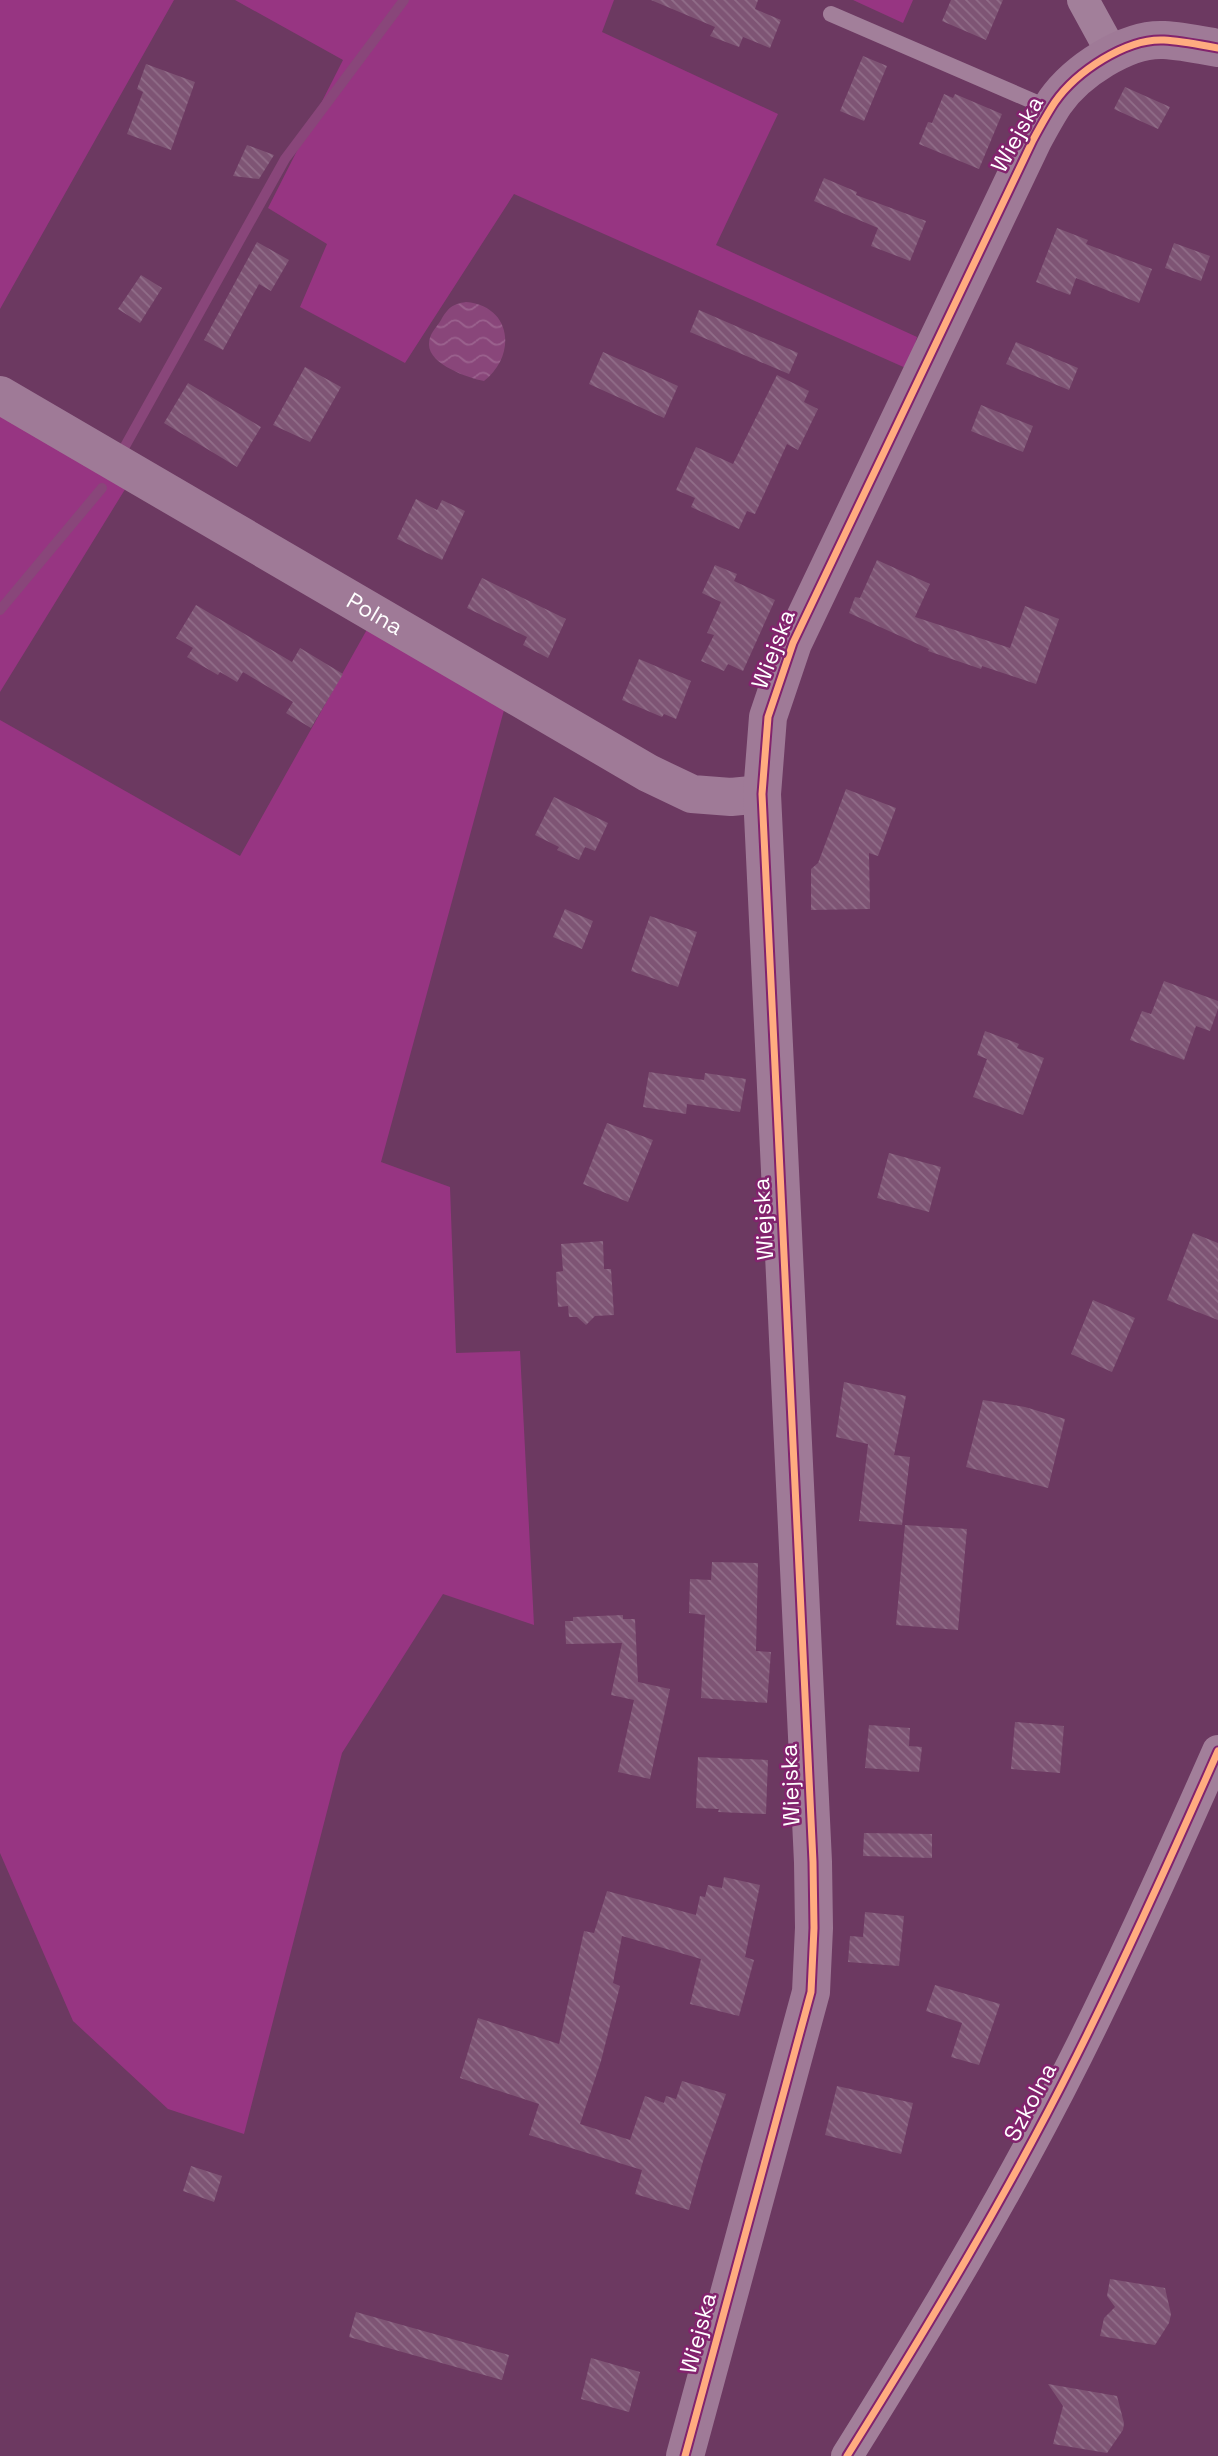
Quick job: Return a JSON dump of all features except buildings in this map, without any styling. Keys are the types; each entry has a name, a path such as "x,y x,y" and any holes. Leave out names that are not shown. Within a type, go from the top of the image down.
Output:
{"street":[{"path":"1083,0 1112,53"},
{"name":"Wiejska","path":"685,2456 811,1992 814,1928 802,1606 762,793 768,716 793,643 1032,140 1055,101 1083,73 1112,53 1139,43 1162,40 1218,48"},
{"name":"Polna","path":"0,395 648,773 692,794 731,797 762,793"},
{"name":"Szkolna","path":"847,2456 938,2309 1071,2067 1218,1751"}],"lane":[{"path":"831,14 1051,109"}],"shaded area":[{"path":"0,0 174,0 0,309"},
{"path":"235,0 614,0 602,32 778,114 716,245 917,337 908,369 514,194 405,363 300,307 327,244 268,208 343,60"},
{"path":"853,0 913,0 903,23"},
{"path":"0,395 132,478 0,692"},
{"path":"374,617 507,699 381,1162 450,1187 456,1353 520,1351 534,1625 443,1594 342,1753 244,2134 168,2109 73,2021 0,1853 0,720 240,856"}],"water":[{"path":"466,302 481,305 493,312 505,333 502,358 484,381 450,369 430,351 430,337 446,312 454,305"}],"waterway":[{"path":"124,448 285,159 404,0"},
{"path":"0,610 102,488"}],"cycle path":[{"path":"685,2456 811,1992 813,1862 762,794 768,717 793,643 1033,140 1055,102 1089,69 1103,59 1134,45 1164,40 1218,48"},
{"path":"847,2456 967,2258 1051,2106 1132,1942 1218,1751"}]}
